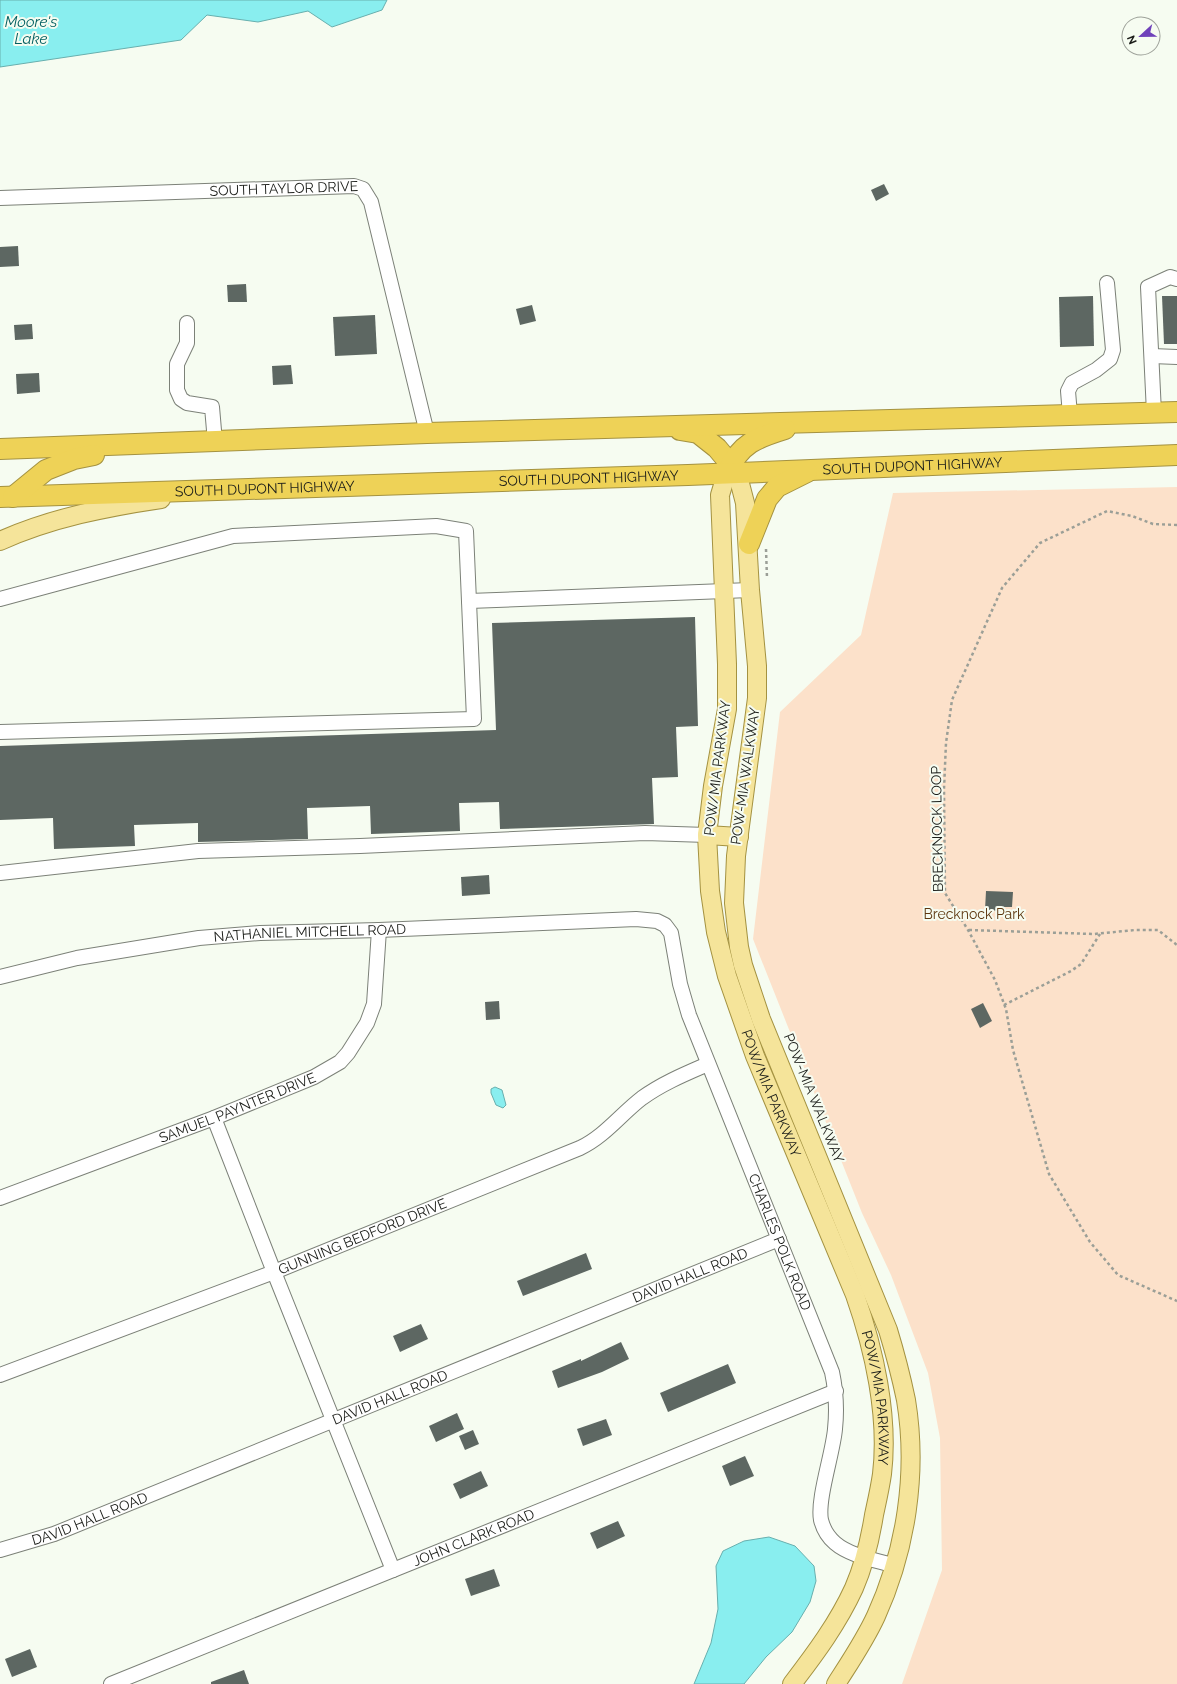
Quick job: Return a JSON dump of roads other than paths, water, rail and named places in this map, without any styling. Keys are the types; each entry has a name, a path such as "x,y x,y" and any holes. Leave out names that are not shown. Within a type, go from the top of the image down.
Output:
{"highway":[{"path":"0,449 427,433 1177,412"},
{"path":"659,426 698,433 717,448 732,469 747,444 759,437 806,422"},
{"path":"4,500 46,470 57,464 145,444"},
{"name":"SOUTH DUPONT HIGHWAY","path":"4,500 732,469 813,469 1177,454"},
{"path":"757,543 767,499 777,487 813,469"}],"main road":[{"name":"POW/MIA PARKWAY","path":"732,469 745,503 757,543 750,590 757,666 758,698 734,879 734,903 739,947 751,992 888,1330 902,1382 910,1438 910,1473 907,1510 902,1539 894,1566 876,1617 859,1648 836,1684"},
{"name":"POW/MIA PARKWAY","path":"732,469 720,495 727,664 726,709 713,786 708,835 710,891 716,932 727,976 755,1056 867,1328 879,1392 882,1420 882,1473 865,1557 854,1587 839,1616 792,1684"},
{"path":"0,541 73,516 132,503 217,491"},
{"path":"708,835 739,837"}],"street":[{"name":"SOUTH TAYLOR DRIVE","path":"0,198 354,186 363,189 371,202 427,433"},
{"path":"1154,413 1148,287 1170,277 1177,279"},
{"path":"1070,415 1068,391 1072,382 1096,370 1110,359 1113,350 1107,283"},
{"path":"187,323 187,343 177,364 177,390 181,399 187,403 212,406 215,442"},
{"path":"1152,356 1177,357"},
{"path":"0,599 233,536 436,526 466,531 474,718 0,732"},
{"path":"469,601 750,590"},
{"path":"0,873 198,851 360,846 645,833 708,835"},
{"name":"CHARLES POLK ROAD","path":"623,919 658,921 665,925 671,933 684,1000 708,1064 830,1366 836,1391 835,1430 822,1500 821,1519 826,1533 835,1543 851,1552 894,1566"},
{"name":"NATHANIEL MITCHELL ROAD","path":"0,977 77,958 199,938 260,933 379,930 623,919"},
{"name":"SAMUEL PAYNTER DRIVE","path":"0,1198 214,1118 314,1077 340,1062 348,1053 367,1023 374,1004 379,930"},
{"name":"GUNNING BEDFORD DRIVE","path":"0,1375 274,1272 588,1144 601,1135 641,1099 659,1086 708,1064"},
{"path":"214,1118 274,1272 394,1570"},
{"name":"DAVID HALL ROAD","path":"0,1550 54,1534 779,1239"},
{"name":"JOHN CLARK ROAD","path":"111,1684 836,1391"}],"water":[{"name":"Moore's Lake","path":"0,0 387,0 382,10 332,27 308,11 258,22 207,15 181,40 0,67"},
{"path":"495,1087 502,1090 506,1105 503,1108 496,1105 491,1093 491,1089"},
{"path":"769,1537 795,1546 814,1566 816,1581 810,1602 792,1632 766,1657 744,1684 694,1684 711,1643 718,1609 716,1566 723,1551 744,1541"}],"park label":[{"name":"Brecknock Park","path":"974,914"}]}
